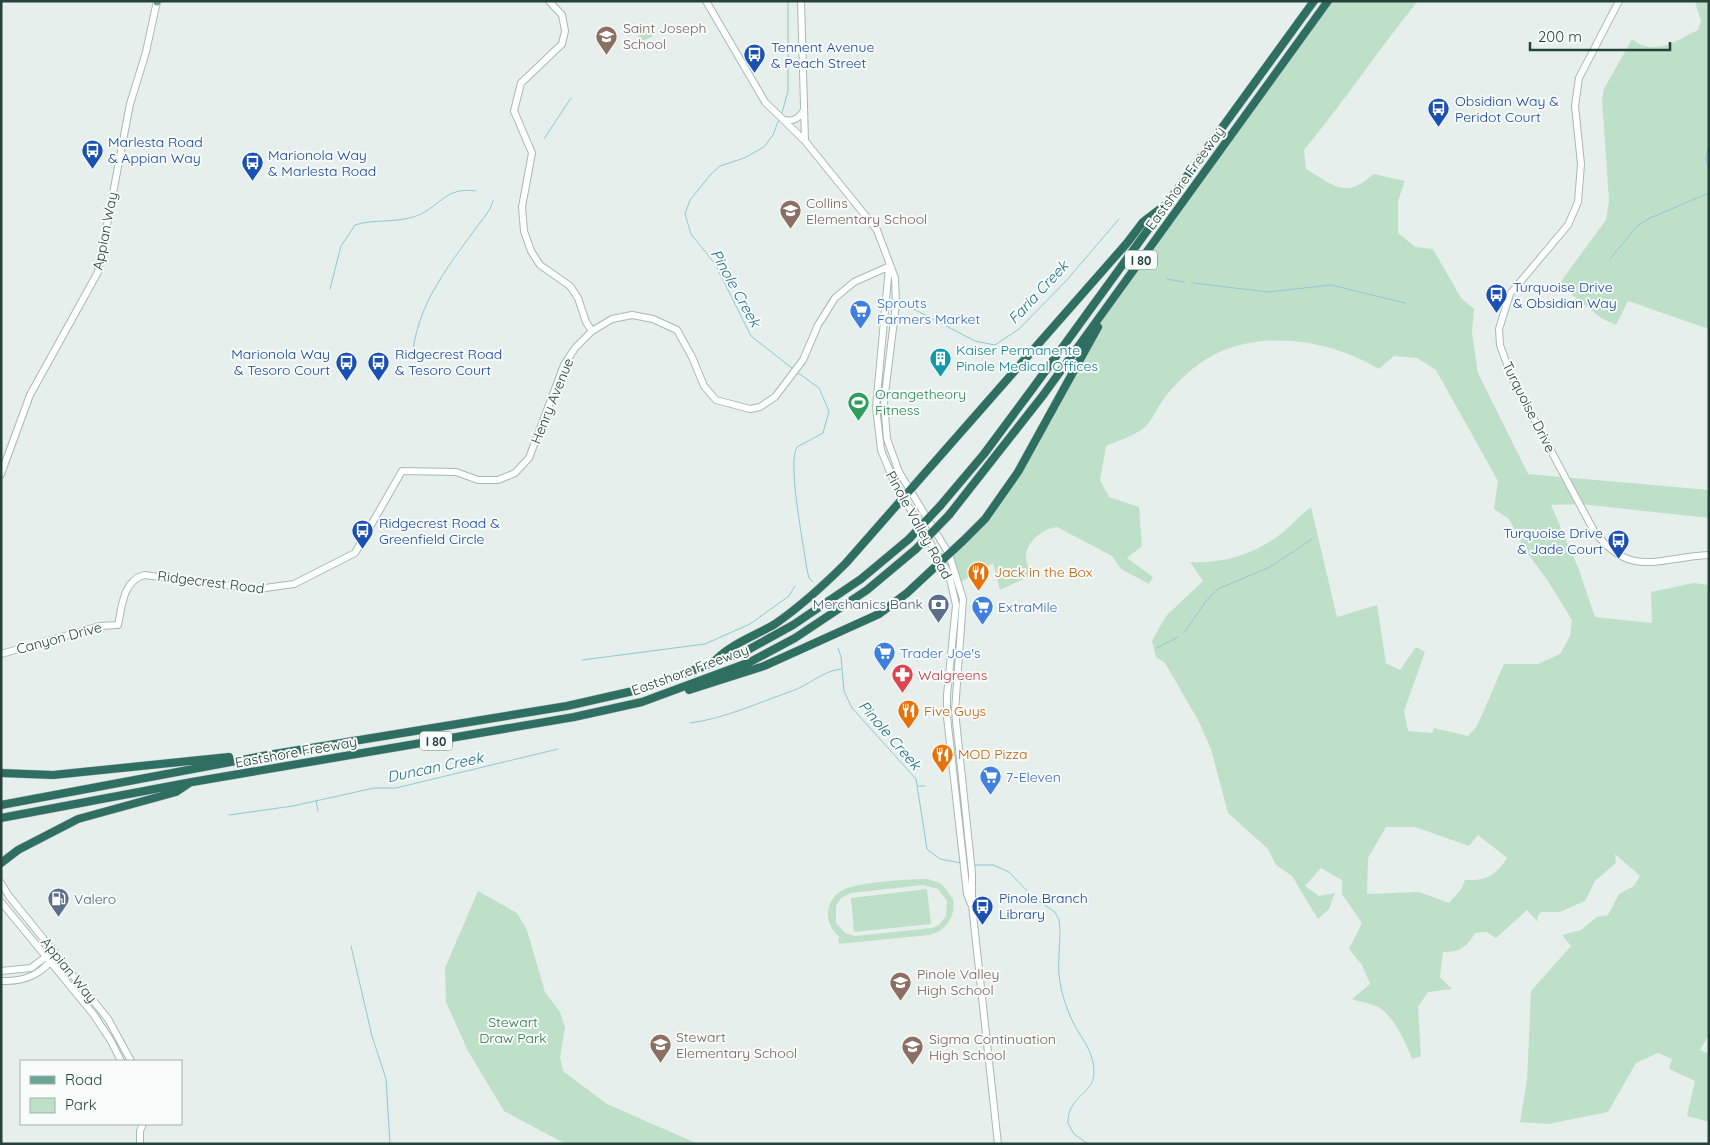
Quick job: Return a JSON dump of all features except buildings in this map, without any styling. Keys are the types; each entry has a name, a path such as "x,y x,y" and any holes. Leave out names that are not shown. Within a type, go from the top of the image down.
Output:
{"highway":[{"name":"Eastshore Freeway","path":"1,805 268,755 600,699 642,689 746,651 831,601 868,574 909,538 940,506 984,454 1314,1"},
{"name":"Eastshore Freeway","path":"1,819 192,782 610,710 677,691 750,662 795,638 868,590 916,549 950,515 994,460 1125,282 1328,1"},
{"path":"711,664 718,656 776,623 819,591 846,563 1127,243 1143,222 1164,206"},
{"path":"677,691 699,688 740,675 789,656 879,614 907,593 942,562 984,519 1018,472 1075,365 1125,282"},
{"path":"1,774 53,775 194,762 252,753 268,755"},
{"path":"1,863 18,850 78,819 176,792 192,782"}],"main road":[{"name":"Pinole Valley Road","path":"706,1 765,102 805,142 877,230 888,255 895,278 896,304 884,414 892,456 909,489 949,554 961,587 964,607 955,711 966,855"},
{"path":"801,1 805,142"},
{"name":"Turquoise Drive","path":"1619,1 1579,78 1575,106 1581,164 1578,202 1568,225 1510,294 1500,329 1500,345 1512,378 1594,531 1603,543 1617,555 1643,563 1658,563 1687,556 1709,555"},
{"name":"Appian Way","path":"1,474 30,395 98,272 130,104 146,52 157,2"},
{"path":"551,2 562,15 565,31 562,44 521,83 514,111 532,153 522,207 524,231 531,252 540,265 570,286 578,298 586,322 592,331"},
{"path":"783,119 791,121 800,117 804,110"},
{"name":"Pinole Valley Road","path":"890,266 878,380 876,423 883,457 903,498 942,562 951,581 956,605 947,695 947,718 972,904 998,1144"},
{"name":"Henry Avenue","path":"402,471 456,472 478,480 498,480 515,473 530,458 564,365 575,348 592,331 612,320 632,315 653,319 677,330 692,357 704,386 716,400 750,409 760,407 775,397 803,360 818,324 835,298 854,282 890,266"},
{"name":"Ridgecrest Road","path":"118,624 127,588 134,579 144,575 271,589 294,584 344,560 360,547 402,471"},
{"name":"Canyon Drive","path":"1,654 100,626 118,624"},
{"name":"Appian Way","path":"1,882 9,896 108,1019 130,1060"},
{"name":"Appian Way","path":"1,902 103,1028 120,1060"},
{"path":"1,971 31,968 55,952"},
{"path":"1,981 25,978 50,964 55,952"},
{"path":"137,1125 140,1131"},
{"path":"140,1144 140,1131 143,1125"}],"green space":[{"path":"1328,1 1418,1 1304,150 1306,169 1332,184 1347,188 1363,182 1373,174 1405,181 1398,201 1398,233 1415,247 1433,249 1461,298 1474,309 1472,333 1478,373 1528,474 1709,490 1709,518 1580,504 1551,505 1579,570 1595,617 1652,623 1651,592 1694,583 1709,585 1709,1034 1700,1050 1709,1054 1709,1122 1687,1116 1695,1081 1669,1069 1672,1059 1658,1053 1636,1063 1608,1112 1548,1124 1520,1122 1527,1080 1531,991 1571,946 1562,935 1581,930 1597,917 1608,915 1619,894 1634,886 1640,876 1615,854 1616,863 1595,881 1585,901 1560,912 1541,912 1537,917 1538,922 1527,910 1496,938 1487,932 1475,933 1462,948 1443,952 1440,977 1452,989 1428,992 1418,1007 1421,1056 1412,1059 1399,1030 1384,1011 1375,1006 1352,999 1370,984 1362,965 1349,949 1362,923 1342,894 1342,880 1321,868 1305,886 1319,896 1335,893 1329,909 1318,919 1292,876 1276,865 1268,849 1228,813 1211,749 1198,720 1165,663 1156,657 1152,641 1166,616 1203,581 1190,562 1227,559 1261,547 1282,533 1311,507 1337,617 1377,605 1386,663 1400,670 1416,647 1425,652 1404,711 1408,731 1432,733 1434,728 1468,736 1477,726 1504,664 1538,664 1560,654 1570,636 1572,620 1548,581 1525,550 1509,519 1494,509 1498,481 1436,370 1417,358 1394,356 1379,369 1334,349 1309,343 1283,341 1258,342 1233,347 1210,357 1175,385 1144,428 1106,446 1100,480 1109,497 1139,507 1142,546 1127,558 1153,577 1149,584 1121,569 1112,556 1057,527 1037,536 1027,550 1026,557 1032,575 1000,590 993,563 959,583 949,554 1005,491 1075,365 1125,282","holes":["1386,827 1415,827 1469,846 1478,835 1507,858 1490,876 1479,880 1465,880 1462,888 1449,903 1419,892 1367,894 1368,858"]},
{"path":"1695,1 1709,1 1709,329 1628,301 1616,325 1601,318 1559,284 1606,220 1609,201 1602,99 1604,89 1632,39 1648,47 1657,47 1673,42 1698,30 1701,21"},
{"path":"648,28 653,36 641,42 637,34"},
{"path":"928,879 942,884 953,899 953,912 945,927 929,935 839,944 838,938 841,938 835,932 828,919 830,904 837,894 850,887 860,885","holes":["923,885 938,889 947,901 946,916 939,925 932,928 855,936 845,933 836,923 836,906 841,898 851,893"]},
{"path":"927,889 931,924 854,932 851,898"},
{"name":"Stewart Draw Park","path":"478,891 517,913 527,930 545,992 560,1012 565,1027 560,1057 563,1071 607,1104 698,1144 566,1144 504,1111 468,1051 446,1002 445,968"}],"waterway":[{"name":"Pinole Creek","path":"782,113 788,91 788,1"},
{"path":"544,139 571,98"},
{"name":"Pinole Creek","path":"779,119 773,135 764,147 744,158 720,166 711,174 690,200 685,214 691,234 715,264 751,336 792,368"},
{"path":"1709,143 1706,158 1709,173"},
{"path":"330,289 341,246 355,225 413,217 430,209 442,199 456,192 465,190 476,191"},
{"path":"1610,259 1637,226 1650,218 1709,193"},
{"path":"413,350 417,330 432,293 442,275 490,209 493,201"},
{"name":"Faria Creek","path":"904,304 975,341 995,345 1019,329 1066,281 1119,219"},
{"name":"Faria Creek","path":"1167,279 1184,282"},
{"name":"Faria Creek","path":"1193,283 1268,292 1331,285 1405,303"},
{"name":"Pinole Creek","path":"797,372 819,388 829,411 823,433 797,447 794,456 795,487 800,525 807,570 809,578 813,582"},
{"path":"1184,633 1206,601 1218,589 1270,567 1312,539"},
{"path":"582,660 705,644 750,624 789,596 795,586"},
{"path":"1157,648 1178,637"},
{"name":"Pinole Creek","path":"838,648 841,657 844,691 852,708 916,779 927,849 940,859 961,863"},
{"name":"Duncan Creek","path":"690,723 717,718 742,710 792,691 828,672 841,669"},
{"name":"Duncan Creek","path":"229,815 293,806 374,788 396,788 558,749"},
{"path":"918,786 925,786"},
{"name":"Duncan Creek","path":"316,800 318,811"},
{"name":"Pinole Creek","path":"974,865 993,865 1009,872 1034,898 1055,912 1059,920 1059,974 1061,989 1065,1004 1090,1051 1094,1066 1093,1081 1072,1107 1068,1123 1074,1134 1088,1144"},
{"name":"Duncan Creek","path":"351,946 372,1036 386,1079 390,1144"}],"place":[{"name":"Saint Joseph School","path":"607,55"},
{"name":"Tennent Avenue & Peach Street","path":"755,74"},
{"name":"Obsidian Way & Peridot Court","path":"1439,128"},
{"name":"Marlesta Road & Appian Way","path":"92,169"},
{"name":"Marionola Way & Marlesta Road","path":"252,182"},
{"name":"Collins Elementary School","path":"790,230"},
{"name":"Turquoise Drive & Obsidian Way","path":"1497,314"},
{"name":"Sprouts Farmers Market","path":"861,330"},
{"name":"Kaiser Permanente Pinole Medical Offices","path":"940,377"},
{"name":"Marionola Way & Tesoro Court","path":"346,381"},
{"name":"Ridgecrest Road & Tesoro Court","path":"379,381"},
{"name":"Orangetheory Fitness","path":"859,421"},
{"name":"Ridgecrest Road & Greenfield Circle","path":"363,550"},
{"name":"Turquoise Drive & Jade Court","path":"1619,560"},
{"name":"Jack in the Box","path":"978,591"},
{"name":"Merchanics Bank","path":"939,623"},
{"name":"ExtraMile","path":"982,626"},
{"name":"Trader Joe's","path":"884,672"},
{"name":"Walgreens","path":"902,694"},
{"name":"Five Guys","path":"908,730"},
{"name":"MOD Pizza","path":"942,773"},
{"name":"7-Eleven","path":"990,796"},
{"name":"Valero","path":"58,918"},
{"name":"Pinole Branch Library","path":"983,925"},
{"name":"Pinole Valley High School","path":"901,1001"},
{"name":"Stewart Elementary School","path":"660,1064"},
{"name":"Sigma Continuation High School","path":"913,1066"}]}
